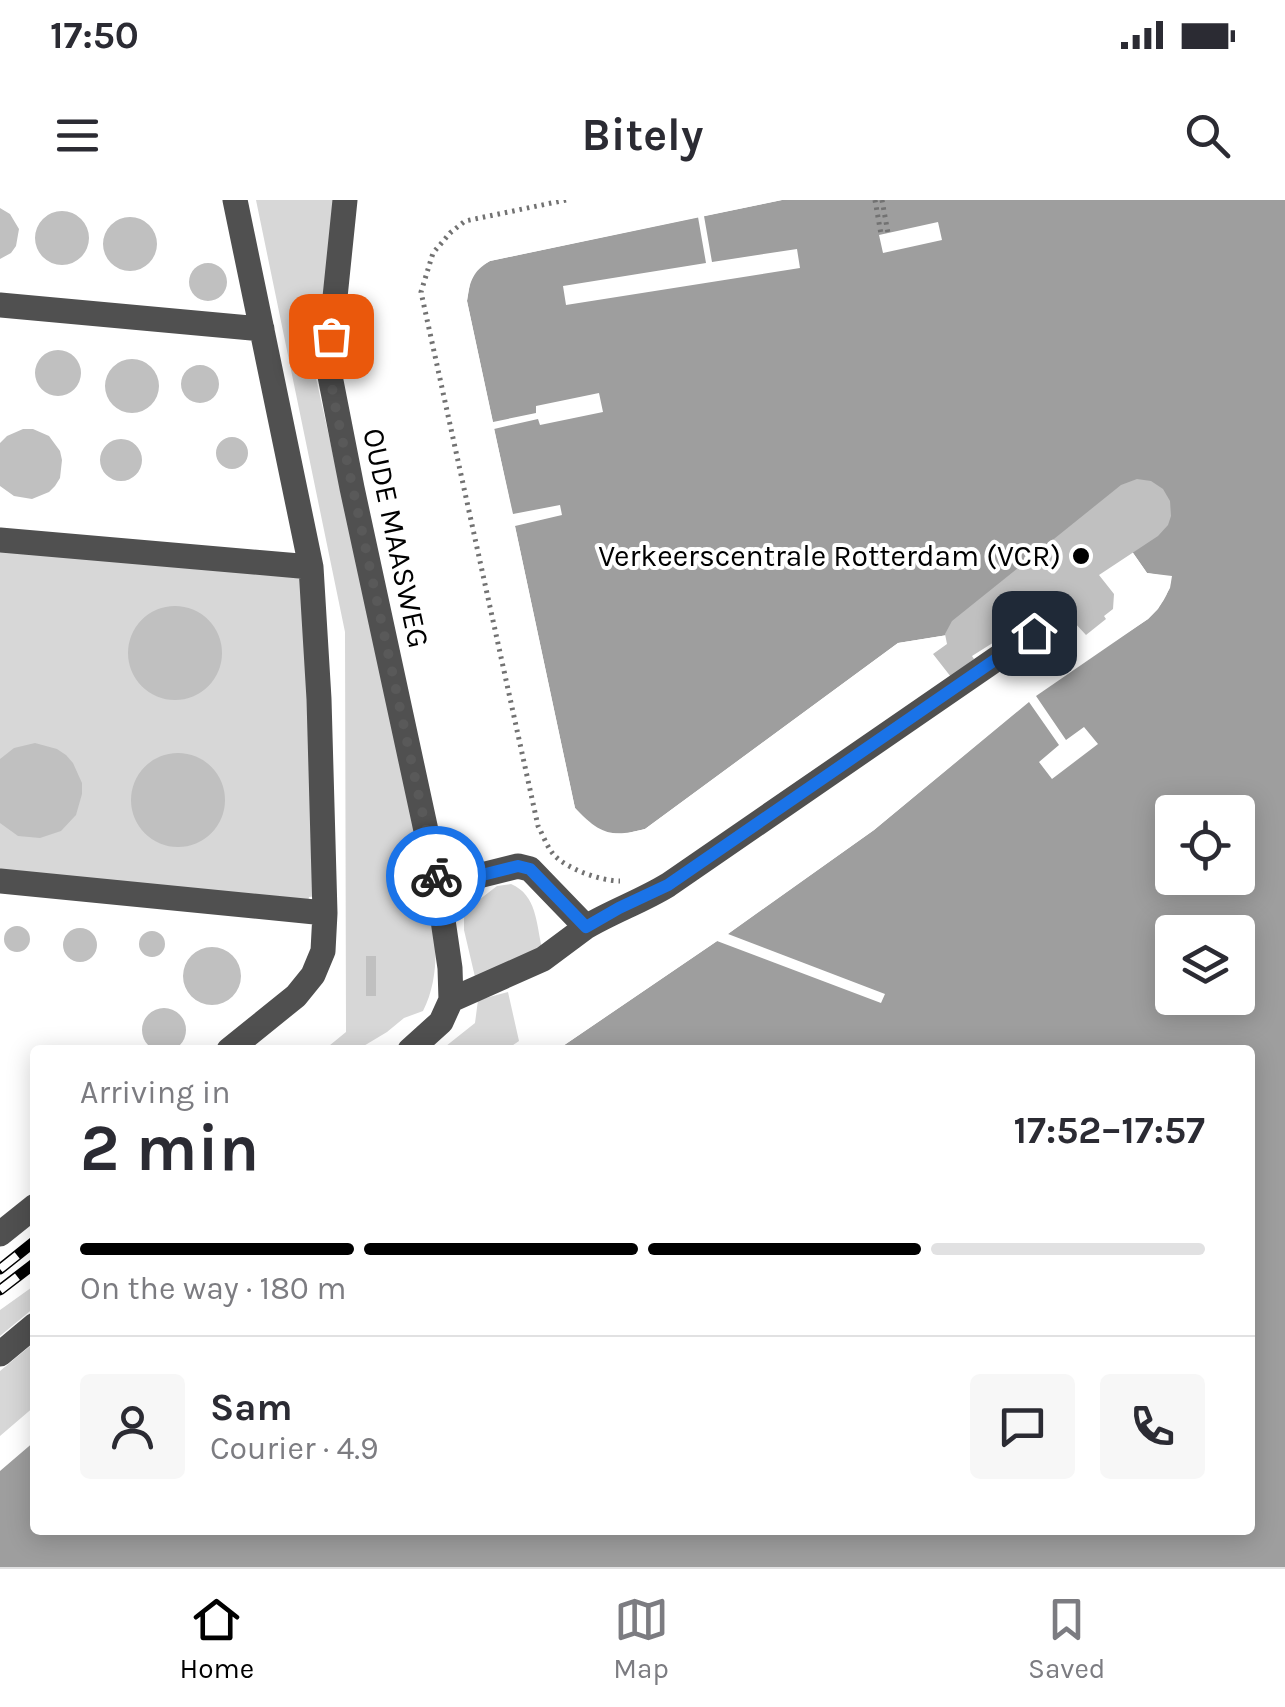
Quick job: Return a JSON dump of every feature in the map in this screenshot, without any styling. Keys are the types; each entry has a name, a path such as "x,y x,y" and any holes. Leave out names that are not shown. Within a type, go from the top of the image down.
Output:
{"street":[{"path":"235,200 311,567 325,912 323,952 312,975 296,996 235,1045"},
{"name":"OUDE MAASWEG","path":"345,200 330,376 438,886 451,1000"},
{"path":"0,305 262,329"},
{"path":"0,540 311,567"},
{"path":"416,1045 441,1022 451,1000 544,959 586,927 668,885 1034,633"},
{"path":"438,886 518,866 530,869 586,927"},
{"path":"0,881 325,912"},
{"path":"0,1234 30,1210"},
{"path":"0,1354 30,1329"}],"path":[{"path":"566,200 465,221 433,253 422,292 456,434 538,826 554,855 578,870 610,881 628,881"},
{"path":"878,200 885,233"}],"shaded area":[{"path":"256,200 333,200 316,378 433,913 434,974 423,1011 404,1018 365,1045 330,1045 346,1032 345,632"},
{"path":"782,200 1285,200 1285,1567 0,1567 0,1471 30,1445 30,1535 1255,1535 1255,1045 564,1045 874,830 1047,686 1148,619 1164,600 1171,577 1147,573 1120,534 991,628 898,643 645,829 607,832 575,808 467,301 473,278 490,261"},
{"path":"0,545 301,576 317,896 309,897 308,902 0,875"},
{"path":"511,884 531,902 542,948 475,977 464,915 497,886"},
{"path":"508,992 519,1041 513,1045 447,1045 475,1023 478,1000"},
{"path":"30,1289 30,1311 0,1336 0,1310"},
{"path":"30,1346 30,1410 0,1436 0,1371"}],"pier":[{"path":"757,200 782,200 704,216 712,262 797,249 800,268 566,305 563,286 706,263 698,217 490,261 477,268 470,283 467,301 493,422 536,413 536,406 599,393 603,412 540,425 538,419 494,429 513,514 560,505 562,515 515,526 575,808 604,833 645,829 898,643 991,628 1119,533 1147,573 1172,576 1170,588 1148,619 1036,696 1066,740 1084,727 1098,744 1052,779 1039,762 1059,745 1029,702 874,830 728,934 885,994 881,1003 717,941 564,1045 555,1045 871,826 1044,682 1144,615 1166,581 1143,577 1118,540 993,633 900,647 648,833 625,839 604,838 570,809 462,302 465,281 474,265 488,256"},
{"path":"938,222 942,240 883,253 879,235"}],"building":[{"path":"0,208 10,214 19,229 16,246 0,259"},
{"path":"62,211 81,219 89,238 81,257 62,265 43,257 35,238 43,219"},
{"path":"130,217 149,225 157,244 149,263 130,271 111,263 103,244 111,225"},
{"path":"208,263 221,269 227,282 221,295 208,301 195,295 189,282 195,269"},
{"path":"58,350 74,357 81,373 74,389 58,396 42,389 35,373 42,357"},
{"path":"132,359 151,367 159,386 151,405 132,413 113,405 105,386 113,367"},
{"path":"200,365 213,371 219,384 213,397 200,403 187,397 181,384 187,371"},
{"path":"23,429 49,436 62,460 55,486 32,499 14,496 0,486 0,443"},
{"path":"232,437 243,442 248,453 243,464 232,469 221,464 216,453 221,442"},
{"path":"121,439 136,445 142,460 136,475 121,481 106,475 100,460 106,445"},
{"name":"Verkeerscentrale Rotterdam (VCR)","path":"1137,479 1151,481 1163,489 1170,501 1171,516 1158,536 1099,575 1114,594 1113,609 1104,616 1106,619 1086,635 1073,621 1066,620 1050,631 1037,615 972,656 974,659 951,677 933,654 947,644 945,634 952,621 1121,485"},
{"path":"175,606 193,610 208,620 218,635 222,653 218,671 208,686 193,696 175,700 157,696 142,686 132,671 128,653 132,635 142,620 157,610"},
{"path":"35,743 66,755 82,783 76,815 61,831 40,838 18,836 0,823 0,759 14,748"},
{"path":"178,753 196,756 211,767 222,782 222,818 211,833 196,844 178,847 160,844 145,833 134,818 131,800 134,782 145,767 160,756"},
{"path":"17,926 26,930 30,939 26,948 17,952 8,948 4,939 8,930"},
{"path":"80,928 92,933 97,945 92,957 80,962 68,957 63,945 68,933"},
{"path":"152,931 161,935 165,944 161,953 152,957 143,953 139,944 143,935"},
{"path":"212,947 233,955 241,976 233,997 212,1005 191,997 183,976 191,955"},
{"path":"366,956 376,956 376,996 366,996"},
{"path":"164,1008 180,1014 186,1030 180,1045 148,1045 142,1030 148,1014"}],"railway":[{"path":"0,1269 30,1245"},
{"path":"0,1290 30,1267"}],"way so far":[{"path":"331,336 330,376 336,410 436,876"}],"place":[{"name":"Verkeerscentrale Rotterdam (VCR)","path":"1081,556"}],"route":[{"path":"436,876 438,886 518,866 530,869 586,927 668,885 1034,633"}]}
